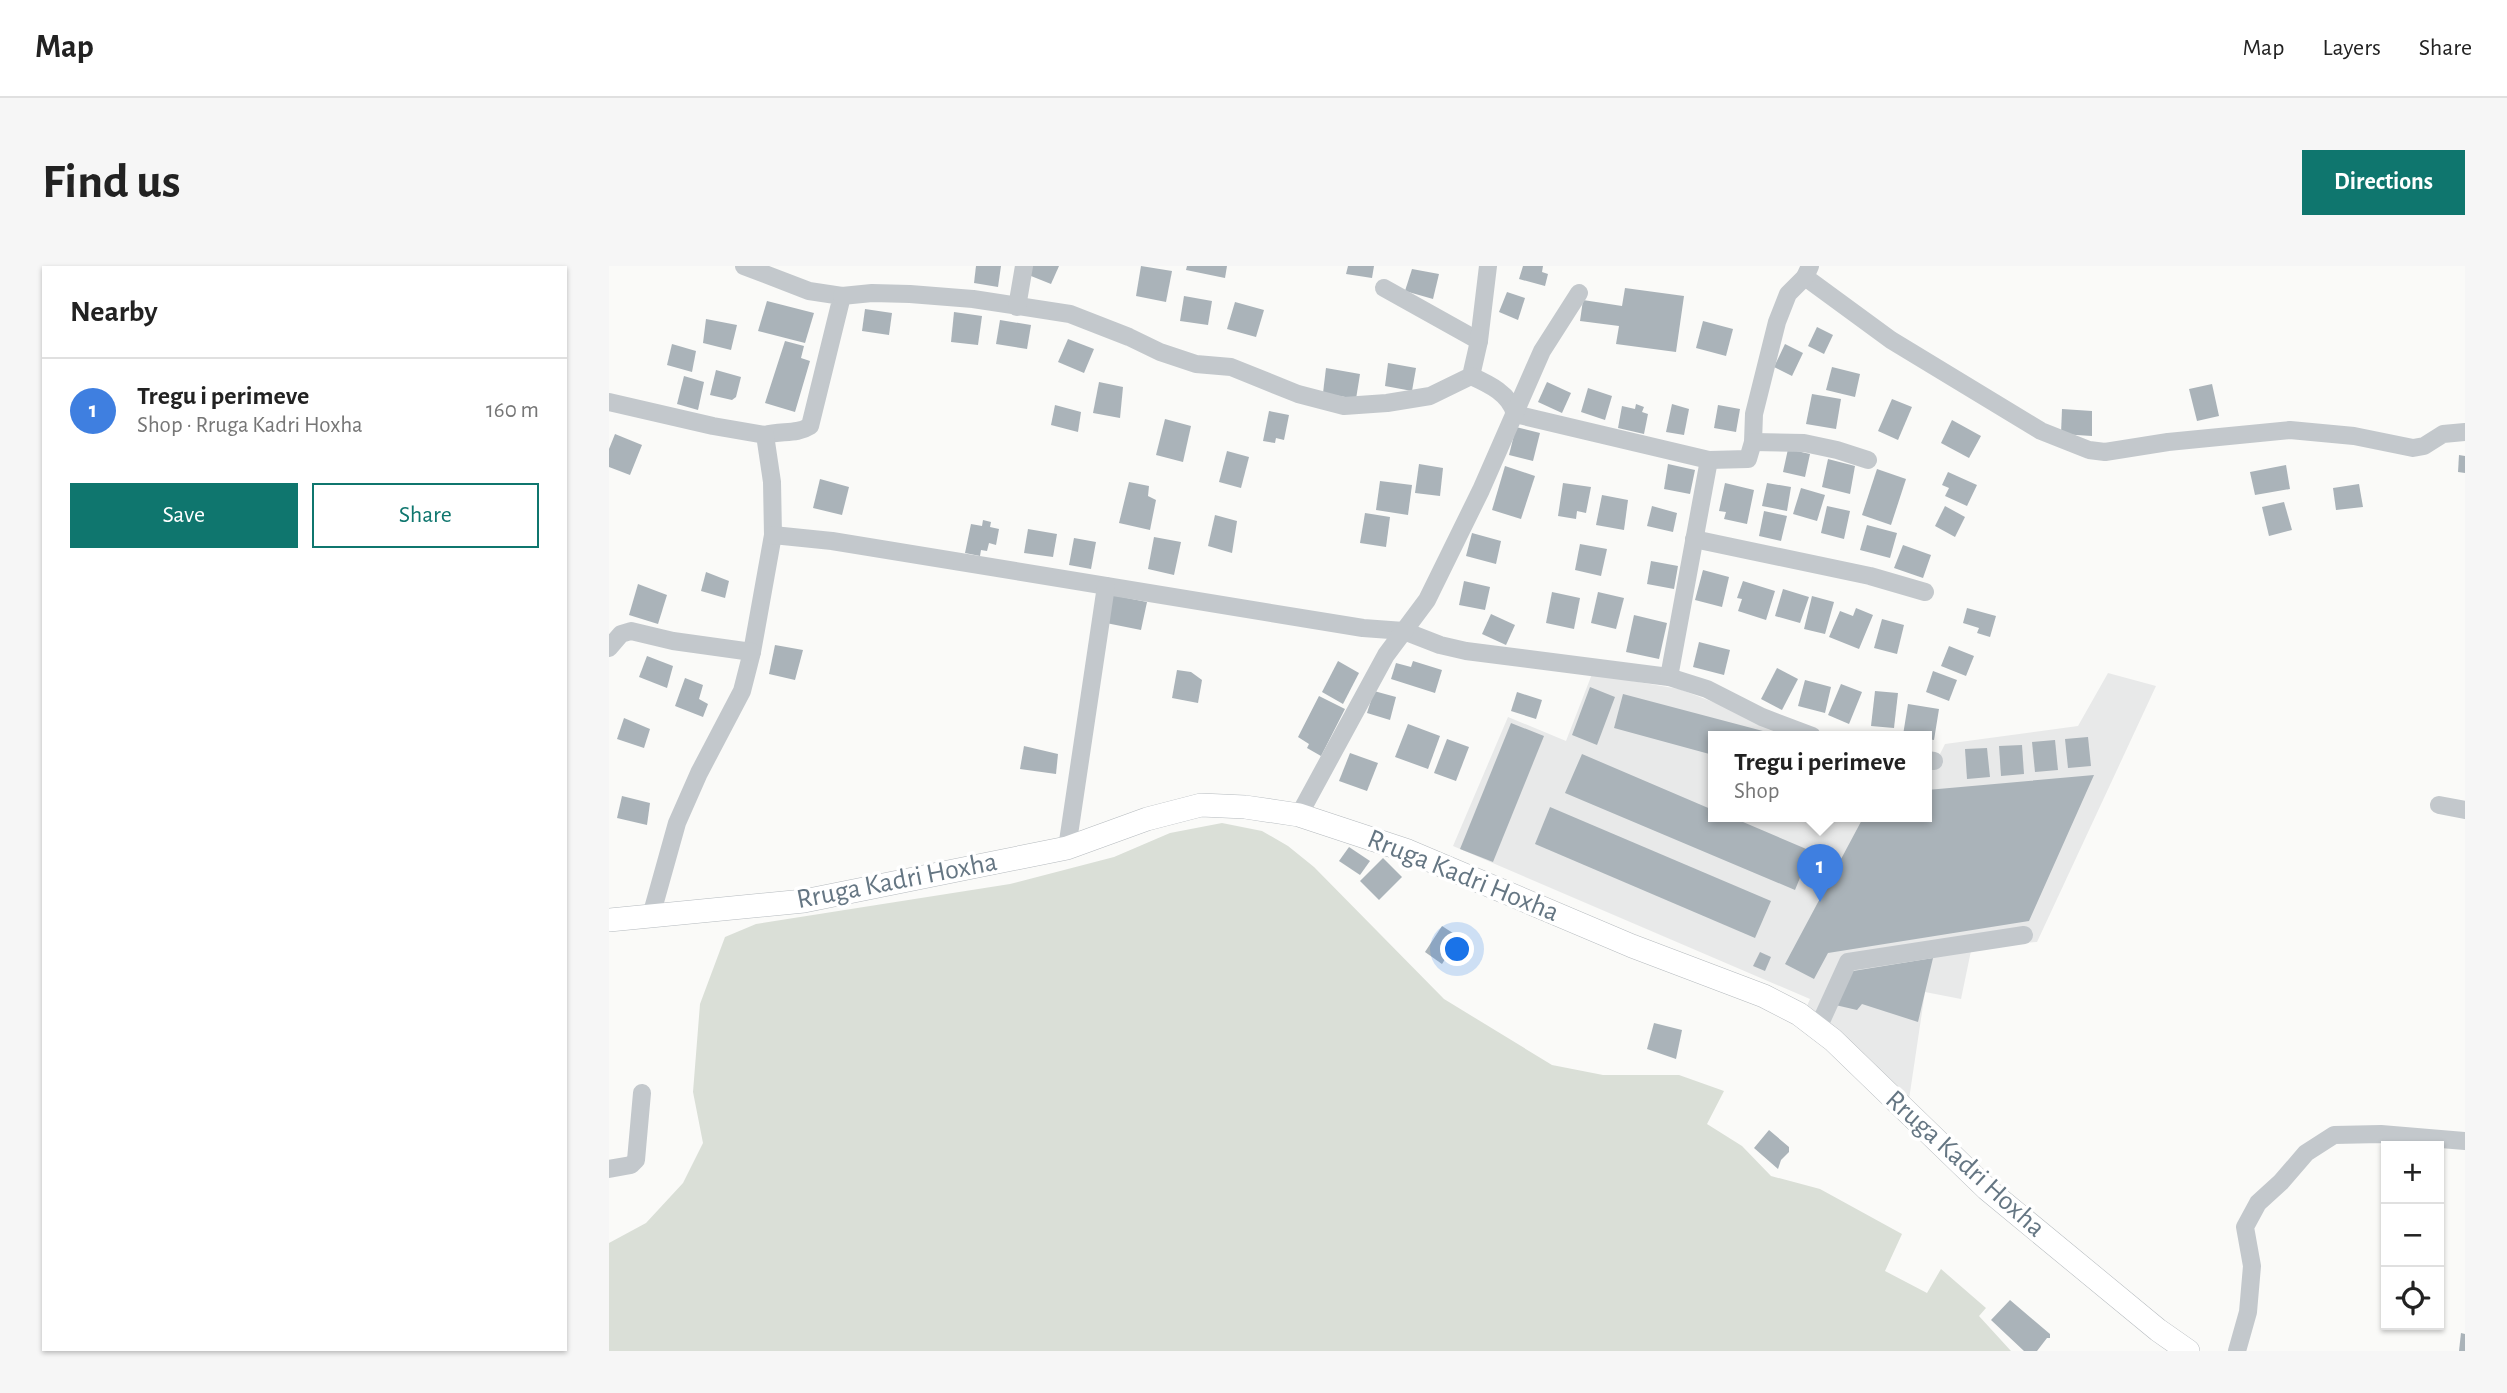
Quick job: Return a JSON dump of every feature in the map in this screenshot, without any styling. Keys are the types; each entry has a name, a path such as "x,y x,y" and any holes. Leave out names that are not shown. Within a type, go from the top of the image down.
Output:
{"main road":[{"name":"Rruga Kadri Hoxha","path":"609,920 804,901 1067,848 1147,819 1201,805 1245,807 1299,815 1408,852 1643,951 1764,996 1799,1014 1818,1028 1986,1189 2158,1330 2188,1351"}],"street":[{"path":"744,266 809,291 842,296 871,293 910,294 973,299 1070,314 1160,352 1196,364 1230,367 1298,394 1344,406 1430,396 1471,376"},
{"path":"1017,307 1024,266"},
{"path":"1471,376 1479,341 1488,266"},
{"path":"1515,414 1709,460 1748,459 1753,442 1754,414 1777,322 1789,294 1807,272 1839,304 1903,347 2041,431 2089,450 2105,452 2168,442 2290,430 2354,436 2413,448 2424,446 2442,435 2465,432"},
{"path":"1384,288 1479,341"},
{"path":"1299,815 1386,655 1427,600 1542,351 1579,293"},
{"path":"609,402 724,429 765,435 801,432 810,426 842,296"},
{"path":"1471,376 1503,394 1513,404 1515,414"},
{"path":"651,916 677,823 699,773 742,691 772,535 772,482 765,435"},
{"path":"1753,442 1804,443 1868,460"},
{"path":"1669,677 1709,460"},
{"path":"772,535 832,541 1363,628 1404,631 1465,651 1669,677 1707,689 1762,718 1798,731"},
{"path":"1694,539 1870,576 1924,592"},
{"path":"1067,848 1106,586"},
{"path":"609,648 621,634 631,631 673,641 751,652"},
{"path":"2439,805 2465,810"},
{"path":"1818,1028 1848,962 2024,934"},
{"path":"609,1169 631,1165 636,1160 642,1093"},
{"path":"2237,1351 2248,1312 2252,1266 2245,1227 2258,1203 2306,1153 2334,1135 2381,1134 2465,1141"}],"shaded area":[{"path":"2108,673 2156,686 2037,942 1972,946 1961,999 1925,992 1908,1106 1807,1006 1810,999 1453,846 1508,717 1566,741 1592,674 1679,689 1789,731 1708,731 1708,822 1932,822 1932,757 1939,756 1945,744 2078,726"},
{"path":"1222,823 1262,831 1288,846 1314,867 1444,999 1552,1065 1603,1075 1679,1075 1724,1091 1707,1124 1742,1146 1771,1176 1820,1189 1902,1234 1885,1271 1927,1293 1941,1269 1986,1308 1979,1316 2011,1351 609,1351 609,1243 646,1223 683,1183 703,1143 693,1092 700,1004 725,937 756,924 1010,884 1114,857 1170,833"}],"building":[{"path":"976,266 1001,266 998,287 974,283"},
{"path":"1029,266 1059,266 1051,284 1026,274"},
{"path":"1141,266 1172,271 1166,302 1136,296"},
{"path":"1187,266 1227,266 1225,278 1186,270"},
{"path":"1348,266 1374,266 1372,278 1346,274"},
{"path":"1523,266 1543,266 1542,272 1548,274 1545,286 1519,279"},
{"path":"1412,269 1439,274 1433,299 1405,291"},
{"path":"1625,288 1684,296 1676,352 1616,344 1619,326 1580,321 1583,300 1622,306"},
{"path":"1507,292 1525,298 1518,320 1499,312"},
{"path":"1184,296 1212,301 1208,325 1180,321"},
{"path":"767,301 814,313 805,343 758,331"},
{"path":"1235,302 1264,310 1256,337 1227,329"},
{"path":"865,309 892,313 889,335 862,331"},
{"path":"954,312 982,316 978,345 951,342"},
{"path":"706,319 737,325 731,350 703,343"},
{"path":"1000,320 1031,325 1027,349 996,344"},
{"path":"1703,321 1733,329 1726,356 1696,348"},
{"path":"1817,327 1833,335 1824,354 1808,346"},
{"path":"1068,339 1094,349 1084,373 1058,362"},
{"path":"785,341 804,346 801,358 810,361 795,412 765,403"},
{"path":"672,344 696,351 692,372 667,365"},
{"path":"1785,344 1803,353 1792,376 1774,367"},
{"path":"1388,363 1416,368 1412,391 1385,386"},
{"path":"1832,367 1860,374 1855,397 1826,390"},
{"path":"1326,368 1360,374 1356,399 1323,393"},
{"path":"716,370 741,377 736,397 732,400 710,395"},
{"path":"684,376 704,382 698,410 677,404"},
{"path":"1099,382 1123,387 1120,418 1093,413"},
{"path":"1547,382 1571,393 1562,413 1538,402"},
{"path":"2212,384 2219,416 2197,421 2189,389"},
{"path":"1588,388 1612,396 1605,420 1581,412"},
{"path":"1812,394 1841,399 1836,429 1806,424"},
{"path":"1892,399 1912,407 1898,440 1878,431"},
{"path":"1636,404 1644,407 1642,412 1648,414 1644,434 1618,428 1622,406 1635,409"},
{"path":"1672,404 1689,409 1684,435 1666,432"},
{"path":"1055,405 1081,412 1078,432 1051,425"},
{"path":"1718,405 1740,409 1736,432 1714,428"},
{"path":"2062,409 2092,411 2092,436 2061,434"},
{"path":"1269,411 1289,415 1284,440 1276,438 1275,443 1263,441"},
{"path":"1165,419 1191,426 1183,462 1156,455"},
{"path":"1952,420 1981,436 1969,458 1941,443"},
{"path":"1516,427 1540,433 1533,461 1509,455"},
{"path":"615,434 642,445 630,475 609,467 609,449"},
{"path":"1788,449 1810,454 1805,477 1783,472"},
{"path":"1227,451 1249,457 1241,488 1219,482"},
{"path":"2459,455 2465,456 2465,473 2458,472"},
{"path":"1828,459 1855,466 1850,494 1822,487"},
{"path":"1419,464 1443,468 1440,496 1415,493"},
{"path":"1668,464 1695,470 1690,494 1664,489"},
{"path":"2286,465 2290,489 2255,495 2250,472"},
{"path":"1505,466 1535,476 1521,519 1492,510"},
{"path":"1877,469 1906,479 1891,525 1862,515"},
{"path":"1948,472 1977,485 1967,506 1945,496 1949,488 1942,485"},
{"path":"820,479 849,487 842,515 813,508"},
{"path":"1380,481 1412,485 1408,515 1376,510"},
{"path":"1129,482 1149,486 1148,496 1156,500 1150,530 1119,523"},
{"path":"1563,483 1591,487 1586,513 1577,511 1576,519 1558,516"},
{"path":"1725,483 1754,490 1747,524 1724,519 1726,512 1719,511"},
{"path":"1767,483 1791,487 1787,511 1762,506"},
{"path":"2359,484 2363,507 2336,510 2333,488"},
{"path":"1801,488 1825,495 1817,521 1793,514"},
{"path":"1602,495 1628,500 1624,530 1596,525"},
{"path":"2284,502 2292,530 2269,536 2262,507"},
{"path":"1652,506 1677,513 1673,532 1647,526"},
{"path":"1827,506 1850,511 1844,539 1821,533"},
{"path":"1945,506 1965,517 1955,537 1935,526"},
{"path":"1764,511 1787,516 1781,541 1759,536"},
{"path":"1365,513 1390,517 1386,547 1360,543"},
{"path":"1215,515 1237,521 1232,553 1208,546"},
{"path":"983,520 991,522 990,527 999,529 996,545 989,543 987,551 981,550 980,556 965,553 971,524 982,526"},
{"path":"1867,525 1897,533 1890,558 1860,550"},
{"path":"1028,529 1057,534 1053,557 1024,553"},
{"path":"1472,533 1501,541 1496,564 1466,556"},
{"path":"1154,537 1181,542 1174,575 1148,569"},
{"path":"1074,538 1096,542 1091,569 1069,565"},
{"path":"1580,544 1607,549 1601,576 1575,570"},
{"path":"1903,545 1931,555 1923,578 1894,568"},
{"path":"1651,561 1678,566 1674,589 1647,584"},
{"path":"1703,570 1729,577 1722,607 1695,600"},
{"path":"706,572 729,581 725,598 701,591"},
{"path":"1464,581 1490,587 1485,610 1459,605"},
{"path":"1743,581 1775,591 1766,620 1738,611 1742,599 1737,598"},
{"path":"638,584 667,595 658,624 629,615"},
{"path":"1783,589 1809,597 1800,623 1775,616"},
{"path":"1552,592 1580,598 1574,629 1546,623"},
{"path":"1598,592 1624,598 1616,629 1591,623"},
{"path":"1112,595 1147,602 1141,630 1106,623"},
{"path":"1812,596 1834,602 1825,634 1804,629"},
{"path":"1856,608 1873,615 1859,649 1829,637 1840,611 1853,616"},
{"path":"1967,608 1996,616 1990,637 1977,633 1979,628 1963,623"},
{"path":"1491,614 1515,625 1506,645 1482,634"},
{"path":"1634,615 1667,623 1659,659 1626,652"},
{"path":"1882,619 1904,625 1897,654 1874,648"},
{"path":"1699,642 1730,650 1724,675 1693,667"},
{"path":"775,645 803,650 795,680 769,674"},
{"path":"1949,646 1974,656 1966,676 1941,666"},
{"path":"647,656 673,666 667,688 639,677"},
{"path":"1338,661 1359,673 1343,704 1322,692"},
{"path":"1413,661 1442,670 1435,693 1391,679 1396,663 1411,667"},
{"path":"1777,668 1798,679 1782,710 1761,699"},
{"path":"1177,670 1191,672 1202,680 1198,703 1172,698"},
{"path":"1933,671 1957,680 1949,701 1926,692"},
{"path":"685,678 703,685 699,699 708,704 703,717 675,706"},
{"path":"1805,680 1831,687 1825,713 1798,706"},
{"path":"1841,684 1862,692 1849,724 1828,715"},
{"path":"1590,687 1615,697 1597,745 1572,735"},
{"path":"1374,691 1396,697 1390,720 1367,713"},
{"path":"1875,691 1898,693 1894,728 1871,726"},
{"path":"1517,692 1542,700 1536,719 1511,711"},
{"path":"1623,694 1763,731 1708,731 1708,754 1614,728"},
{"path":"1319,696 1345,709 1321,756 1307,748 1309,744 1298,737"},
{"path":"1908,704 1939,709 1934,740 1932,731 1904,731"},
{"path":"624,718 650,729 644,748 617,739"},
{"path":"1511,723 1544,736 1493,862 1460,849"},
{"path":"1408,724 1440,736 1428,769 1395,757"},
{"path":"2088,737 2091,766 2068,768 2065,739"},
{"path":"1447,739 1469,747 1456,781 1434,773"},
{"path":"2055,740 2058,770 2035,772 2032,742"},
{"path":"2022,745 2024,774 2001,776 1999,746"},
{"path":"1024,746 1058,754 1056,774 1020,769"},
{"path":"1987,748 1990,777 1967,779 1965,749"},
{"path":"1350,753 1378,763 1367,791 1339,781"},
{"path":"1582,754 1708,808 1708,822 1743,822 1811,851 1795,890 1565,793"},
{"path":"2094,775 2029,921 1828,953 1814,979 1785,964 1861,822 1932,822 1932,790"},
{"path":"622,796 650,803 647,825 617,818"},
{"path":"1550,807 1771,901 1755,938 1535,844"},
{"path":"1349,847 1370,861 1360,875 1339,861"},
{"path":"1383,858 1402,877 1379,900 1360,881"},
{"path":"1442,926 1459,937 1442,964 1425,952"},
{"path":"1760,952 1771,957 1765,971 1753,966"},
{"path":"1933,958 1918,1022 1862,1004 1857,1010 1831,1004 1847,972"},
{"path":"1654,1023 1682,1030 1676,1059 1647,1049"},
{"path":"1769,1130 1789,1147 1789,1152 1781,1160 1778,1169 1754,1148"},
{"path":"2010,1300 2050,1334 2050,1338 2047,1338 2037,1351 2024,1351 1991,1320"},
{"path":"2461,1333 2465,1334 2465,1351 2459,1351"}],"place":[{"name":"Tregu i perimeve","path":"1820,902"}]}
